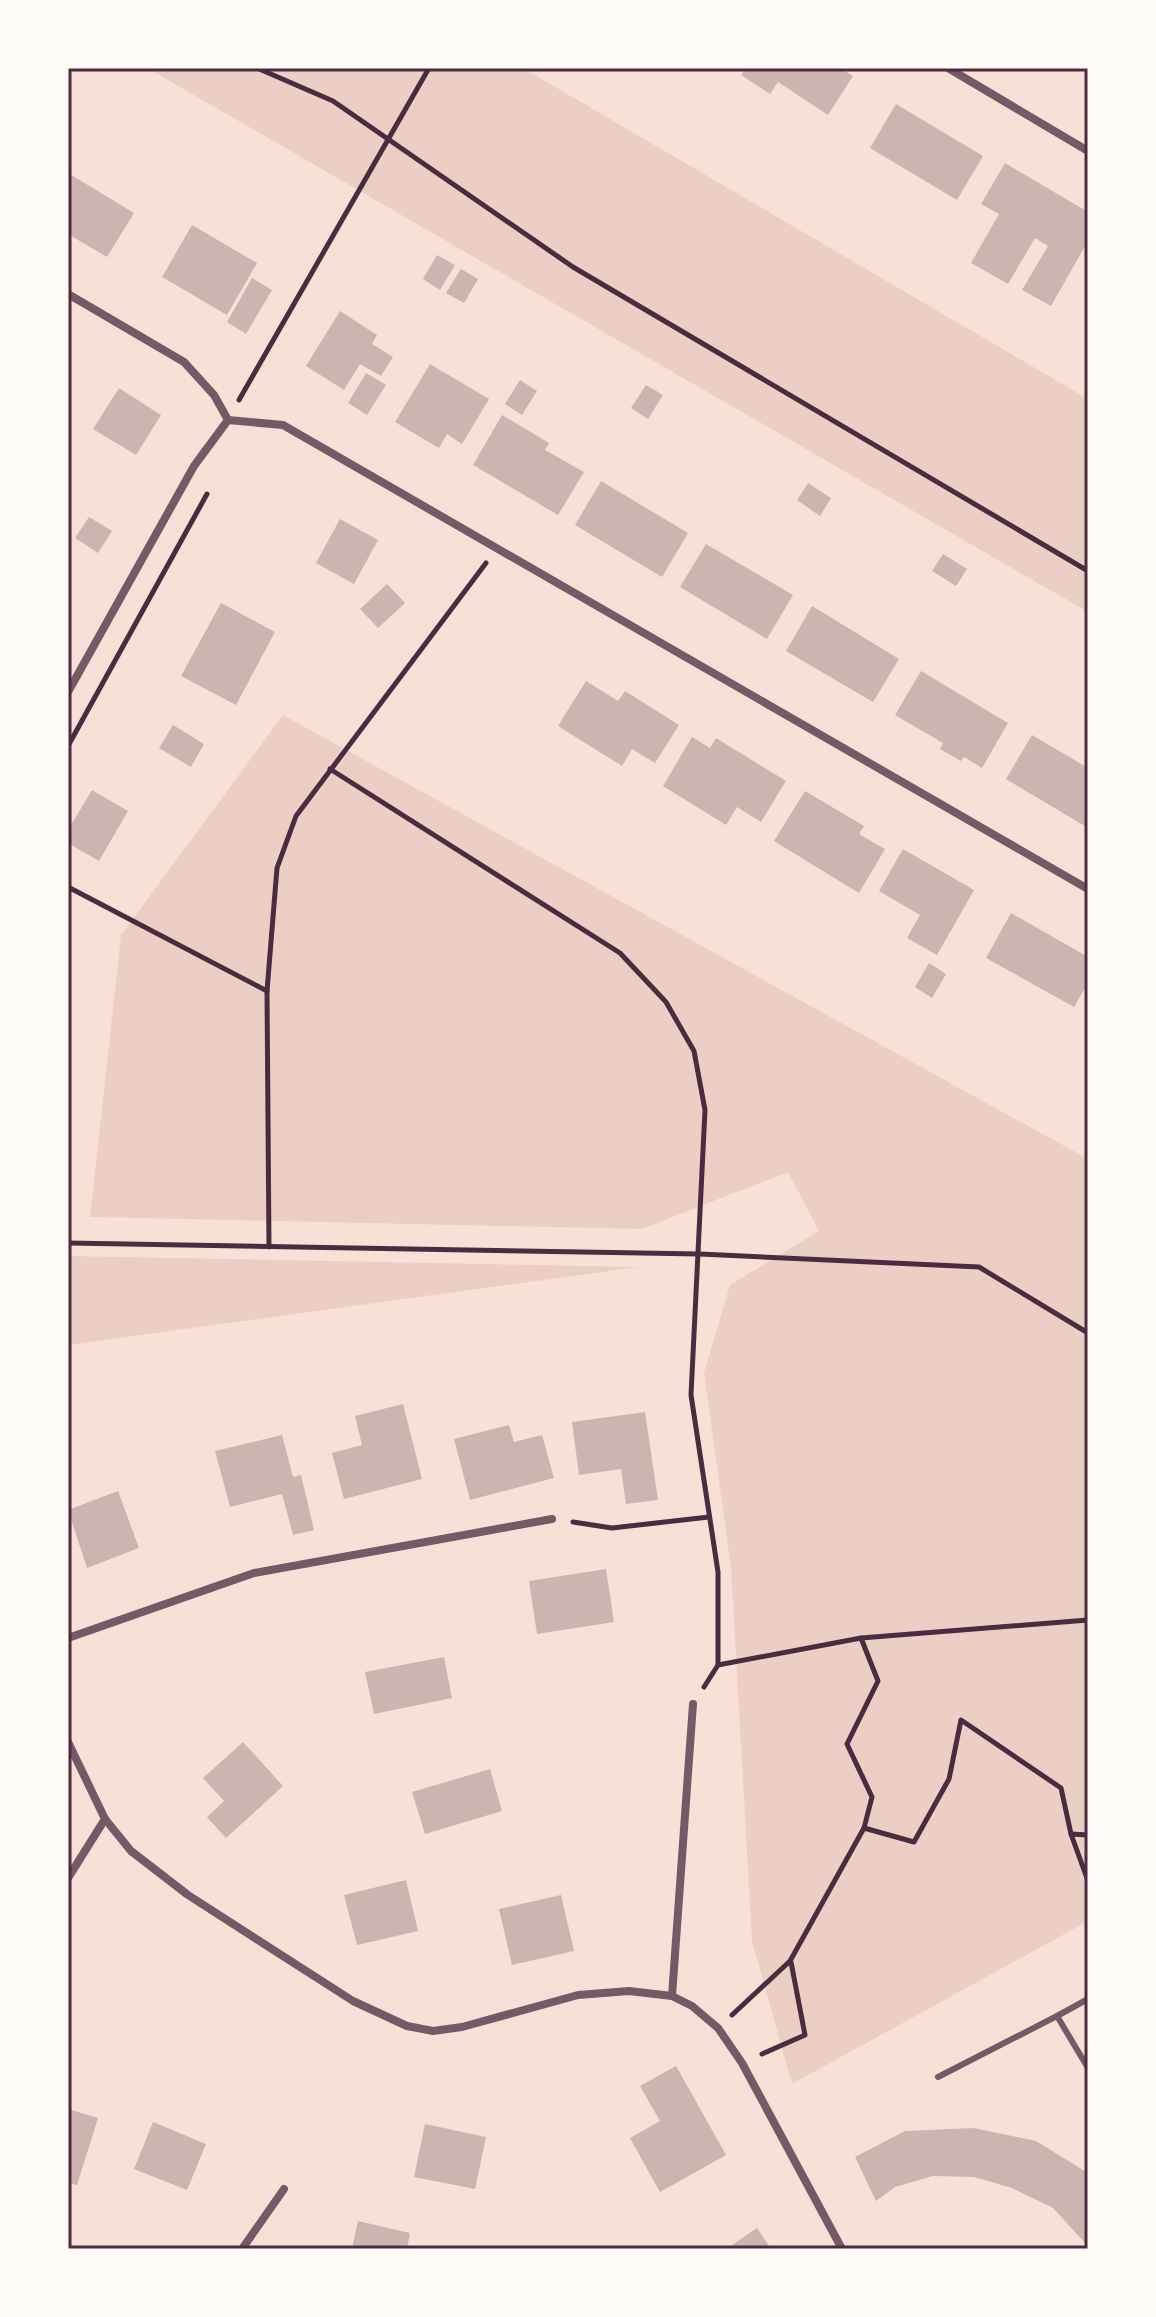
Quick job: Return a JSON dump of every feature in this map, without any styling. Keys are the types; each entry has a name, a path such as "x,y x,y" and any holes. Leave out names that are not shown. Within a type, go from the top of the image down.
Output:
{"street":[{"path":"948,68 1088,151"},
{"path":"68,294 184,362 214,395 228,420"},
{"path":"228,420 283,425 1088,889"},
{"path":"68,692 194,466 228,420"},
{"path":"68,1638 254,1573 552,1519"},
{"path":"672,1996 693,1704"},
{"path":"68,1742 105,1819 131,1851 188,1895 353,2001 407,2026 433,2031 462,2027 578,1995 629,1991 672,1996 692,2006 718,2028 742,2063 842,2249"},
{"path":"68,1878 105,1819"},
{"path":"242,2249 284,2189"}],"lane":[{"path":"938,2077 1088,1999"},
{"path":"1057,2016 1088,2068"}],"path":[{"path":"257,68 333,101 573,267 1088,571"},
{"path":"228,420 429,68"},
{"path":"68,746 214,482"},
{"path":"269,1247 267,991 277,868 296,816 496,549"},
{"path":"330,769 620,953 666,1002 694,1051 705,1110 691,1395 718,1572 718,1665 693,1704"},
{"path":"68,887 267,991"},
{"path":"68,1243 700,1254 979,1267 1088,1333"},
{"path":"552,1519 612,1528 709,1517"},
{"path":"718,1665 861,1638 1088,1620"},
{"path":"718,2028 790,1961 864,1828 872,1797 847,1744 878,1681 861,1638"},
{"path":"864,1828 914,1842 949,1779 961,1720 1061,1788 1071,1834 1088,1881"},
{"path":"1071,1834 1088,1835"},
{"path":"742,2063 805,2035 790,1961"}],"shaded area":[{"path":"147,68 523,68 1088,399 1088,612"},
{"path":"283,715 1088,1159 1088,1921 792,2084 752,1941 731,1568 704,1373 730,1285 819,1231 788,1172 642,1229 90,1217 121,935"},
{"path":"68,1256 639,1267 68,1345"}],"building":[{"path":"746,68 840,68 853,76 828,115 778,82 770,94 741,75"},
{"path":"896,104 983,156 957,200 870,148"},
{"path":"1005,163 1088,212 1088,241 1051,306 1022,290 1048,246 1035,238 1008,284 971,263 999,214 981,204"},
{"path":"68,173 134,213 107,257 68,234"},
{"path":"192,225 257,263 227,315 162,277"},
{"path":"437,255 455,265 440,290 423,279"},
{"path":"461,269 478,279 464,303 446,293"},
{"path":"252,278 272,290 246,334 227,322"},
{"path":"340,311 377,335 372,344 393,357 381,376 360,364 344,390 306,366"},
{"path":"430,364 489,399 462,444 447,434 439,448 395,422"},
{"path":"366,373 386,385 367,415 348,403"},
{"path":"520,380 537,391 522,415 505,404"},
{"path":"646,385 663,395 648,419 631,408"},
{"path":"119,388 161,415 136,455 93,429"},
{"path":"502,415 549,443 545,450 584,472 558,515 473,465"},
{"path":"601,481 688,533 662,577 575,525"},
{"path":"808,483 831,498 820,516 797,500"},
{"path":"89,517 112,531 98,553 75,538"},
{"path":"340,519 378,540 354,584 316,563"},
{"path":"706,544 793,595 767,639 680,587"},
{"path":"943,554 967,569 956,586 932,571"},
{"path":"387,584 405,603 378,628 360,609"},
{"path":"221,603 275,632 236,705 181,676"},
{"path":"812,606 899,659 873,702 786,651"},
{"path":"921,671 1008,723 982,768 964,757 961,761 940,749 943,743 895,715"},
{"path":"586,681 618,701 625,691 679,725 655,763 632,749 622,766 558,726"},
{"path":"173,725 204,744 191,767 159,748"},
{"path":"1032,735 1088,768 1088,828 1006,779"},
{"path":"692,737 710,748 716,738 786,781 761,822 737,807 726,825 663,786"},
{"path":"92,790 128,811 99,861 68,843 68,830"},
{"path":"805,791 864,826 859,834 885,849 859,893 774,841"},
{"path":"903,849 974,890 937,955 907,938 920,915 879,891"},
{"path":"1011,913 1088,957 1088,983 1074,1007 986,958"},
{"path":"929,963 946,974 932,998 915,987"},
{"path":"403,1404 422,1479 344,1499 332,1453 362,1445 355,1416"},
{"path":"645,1412 658,1500 626,1504 621,1469 579,1475 572,1422"},
{"path":"509,1425 514,1442 542,1435 554,1478 470,1500 454,1439"},
{"path":"282,1435 293,1477 301,1475 314,1530 293,1535 282,1494 230,1507 215,1451"},
{"path":"118,1491 139,1548 87,1568 68,1510"},
{"path":"606,1569 614,1622 537,1634 529,1581"},
{"path":"444,1657 452,1698 374,1714 365,1672"},
{"path":"243,1742 283,1786 226,1838 207,1817 224,1801 203,1778"},
{"path":"490,1769 502,1811 425,1834 412,1792"},
{"path":"406,1880 418,1931 357,1945 344,1895"},
{"path":"561,1895 574,1951 512,1965 499,1909"},
{"path":"676,2066 726,2155 660,2192 630,2138 660,2121 640,2086"},
{"path":"68,2109 98,2118 77,2185 68,2183"},
{"path":"153,2122 206,2144 187,2190 134,2169"},
{"path":"425,2124 486,2137 475,2189 414,2177"},
{"path":"973,2128 1036,2141 1088,2173 1088,2246 1053,2208 1012,2188 974,2177 933,2176 895,2187 876,2201 855,2157 905,2131"},
{"path":"358,2221 410,2233 407,2249 352,2249"},
{"path":"757,2228 771,2249 726,2249"}]}
